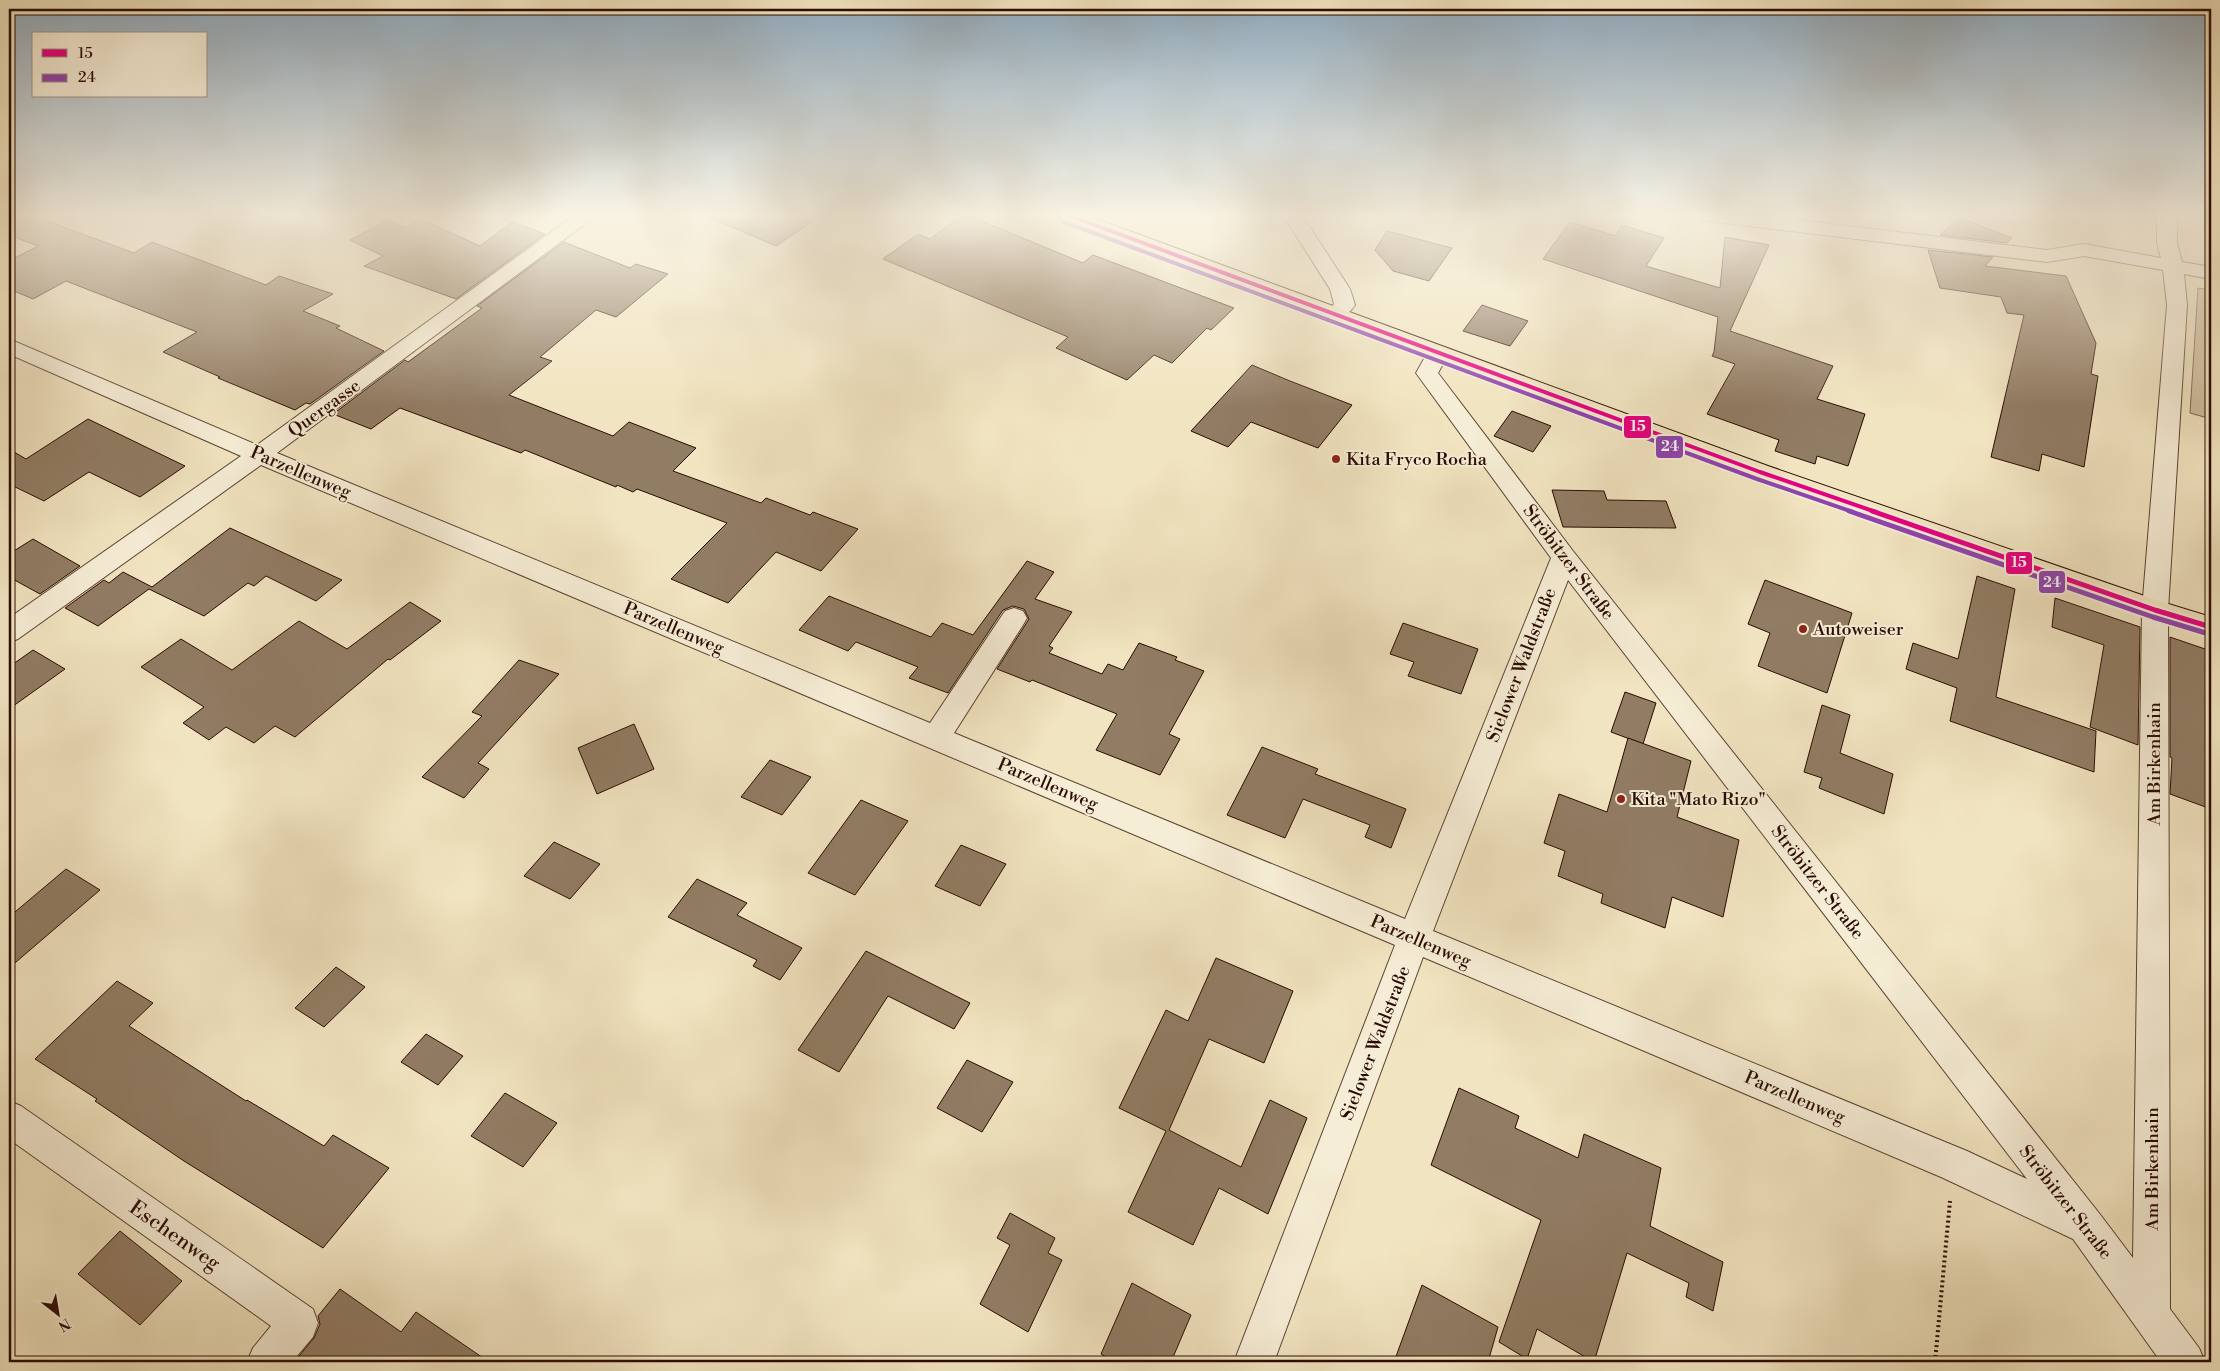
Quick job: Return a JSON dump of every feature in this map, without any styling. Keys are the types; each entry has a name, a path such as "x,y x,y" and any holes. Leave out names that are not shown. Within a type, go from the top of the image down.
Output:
{"main road":[{"path":"1240,279 1760,472 2155,610 2211,627"}],"street":[{"name":"Quergasse","path":"9,632 259,455 500,279"},
{"path":"1334,279 1340,289 1345,305 1335,314"},
{"name":"Am Birkenhain","path":"2151,1315 2155,610 2177,305 2175,279"},
{"name":"Parzellenweg","path":"9,346 259,455 1954,1164 2086,1226"},
{"name":"Ströbitzer Straße","path":"1438,353 1427,373 1564,557 2086,1226 2185,1362"},
{"name":"Sielower Waldstraße","path":"1254,1362 1414,938 1564,557"},
{"path":"936,737 1014,618"},
{"name":"Eschenweg","path":"9,1118 299,1323 267,1362"}],"path":[{"path":"1935,1362 1954,1164"}],"shaded area":[{"path":"2198,288 2211,290 2211,419 2190,413"}],"building":[{"path":"9,279 250,279 266,285 275,279 288,279 333,294 303,311 340,326 336,328 384,351 310,404 306,403 295,410 218,378 220,377 163,352 197,332 66,281 33,299 9,289"},
{"path":"400,279 483,279 456,299"},
{"path":"514,279 662,279 616,317 596,310 540,357 552,361 509,395 613,436 629,422 696,448 673,471 761,503 766,498 810,515 813,512 858,529 821,571 776,552 728,603 671,579 727,523 637,489 633,492 617,485 616,487 525,450 521,453 400,408 371,429 333,414 405,360 408,362 482,308 477,306"},
{"path":"930,279 1157,279 1234,308 1211,330 1207,328 1172,363 1154,355 1127,380 1056,348 1068,337"},
{"path":"1603,279 1690,279 1720,288 1721,279 1754,279 1730,331 1833,366 1817,399 1865,414 1848,466 1817,456 1815,464 1775,451 1779,440 1707,414 1735,364 1712,356 1718,317"},
{"path":"1937,279 2067,279 2096,343 2091,374 2098,376 2084,467 2042,454 2039,471 1991,457 2024,315 2007,313 2001,297 1940,288"},
{"path":"1482,305 1528,321 1510,346 1463,331"},
{"path":"1252,365 1352,405 1318,448 1251,422 1228,447 1191,431"},
{"path":"1512,411 1551,426 1533,452 1494,436"},
{"path":"88,419 185,466 140,497 89,472 44,501 9,484 9,449 26,459"},
{"path":"1552,490 1604,491 1607,500 1666,501 1676,528 1563,527"},
{"path":"230,528 342,580 316,601 266,576 254,586 248,583 204,616 149,589 98,626 65,608 104,580 109,583 123,572 152,587"},
{"path":"33,539 80,566 40,594 9,577 9,554"},
{"path":"1027,561 1054,572 1035,599 1072,612 1049,646 1053,648 1049,653 1102,674 1108,664 1123,670 1139,643 1177,657 1175,660 1204,671 1169,734 1180,739 1160,775 1096,750 1117,714 1032,680 1030,682 997,669 1029,619 1024,609 1013,606 1003,610 948,693 909,678 918,667 856,642 848,651 799,630 829,596 931,637 942,623 973,635"},
{"path":"1977,576 2015,589 1996,697 2096,731 2094,772 1950,721 1957,688 1906,669 1913,643 1958,659"},
{"name":"Autoweiser","path":"1765,580 1852,613 1827,693 1758,666 1770,633 1748,624"},
{"path":"2055,598 2140,627 2138,745 2090,727 2104,645 2052,627"},
{"path":"410,602 441,621 390,660 388,659 295,737 275,726 254,743 226,727 209,740 183,723 204,707 141,667 181,639 232,670 299,621 347,649"},
{"path":"1403,623 1478,649 1461,694 1408,676 1414,662 1390,654"},
{"path":"2170,637 2211,651 2211,809 2170,794 2172,758 2170,757"},
{"path":"33,650 65,669 9,709 9,667"},
{"path":"519,660 559,674 478,763 489,769 464,798 422,777 482,716 472,712"},
{"path":"1625,692 1656,703 1643,744 1611,732"},
{"path":"1822,705 1850,715 1840,753 1893,774 1884,814 1819,788 1822,778 1804,772"},
{"path":"634,724 654,769 597,794 578,748"},
{"path":"1628,738 1691,761 1677,817 1739,840 1723,917 1672,897 1665,928 1601,903 1603,894 1558,876 1565,851 1544,843 1559,794 1607,812"},
{"path":"1262,747 1318,769 1315,774 1406,809 1391,848 1365,837 1370,825 1303,799 1285,838 1227,815"},
{"path":"770,760 811,777 782,815 741,797"},
{"path":"861,800 908,821 855,895 808,873"},
{"path":"554,842 600,864 570,899 524,876"},
{"path":"961,845 1006,864 980,906 935,886"},
{"path":"66,869 100,890 9,968 9,917"},
{"path":"697,879 747,903 737,915 802,948 780,980 753,966 757,960 668,917"},
{"path":"866,951 970,1003 954,1029 888,996 839,1072 798,1050"},
{"path":"1216,958 1293,991 1264,1063 1209,1039 1169,1130 1241,1167 1270,1100 1307,1118 1268,1214 1219,1188 1193,1245 1128,1212 1166,1131 1119,1108 1166,1010 1188,1021"},
{"path":"336,967 365,987 324,1027 295,1008"},
{"path":"117,981 153,1003 129,1026 246,1101 324,1146 333,1135 389,1168 323,1248 184,1161 95,1101 97,1099 35,1059"},
{"path":"426,1034 463,1056 438,1085 401,1062"},
{"path":"967,1060 1013,1082 982,1132 937,1108"},
{"path":"1459,1088 1519,1116 1515,1128 1578,1158 1584,1134 1661,1168 1650,1226 1723,1262 1713,1311 1686,1297 1689,1283 1627,1253 1594,1362 1537,1329 1527,1359 1499,1342 1541,1220 1431,1165"},
{"path":"505,1093 557,1123 523,1167 471,1136"},
{"path":"1010,1213 1055,1238 1048,1253 1062,1260 1028,1332 980,1304 1010,1245 997,1238"},
{"path":"120,1231 182,1281 140,1325 78,1274"},
{"path":"1132,1283 1191,1315 1171,1362 1115,1362 1101,1354"},
{"path":"1422,1285 1498,1327 1488,1362 1394,1362"},
{"path":"340,1289 401,1332 416,1312 489,1362 294,1362 314,1338 320,1324 318,1316"}],"transit line":[{"name":"24","path":"1218,279 1757,479 2153,617 2209,634"},
{"name":"15","path":"1240,279 1760,472 2155,610 2211,627"}],"place":[{"name":"Kita Fryco Rocha","path":"1336,459"},
{"name":"Autoweiser","path":"1803,629"},
{"name":"Kita \"Mato Rizo\"","path":"1621,799"}]}
